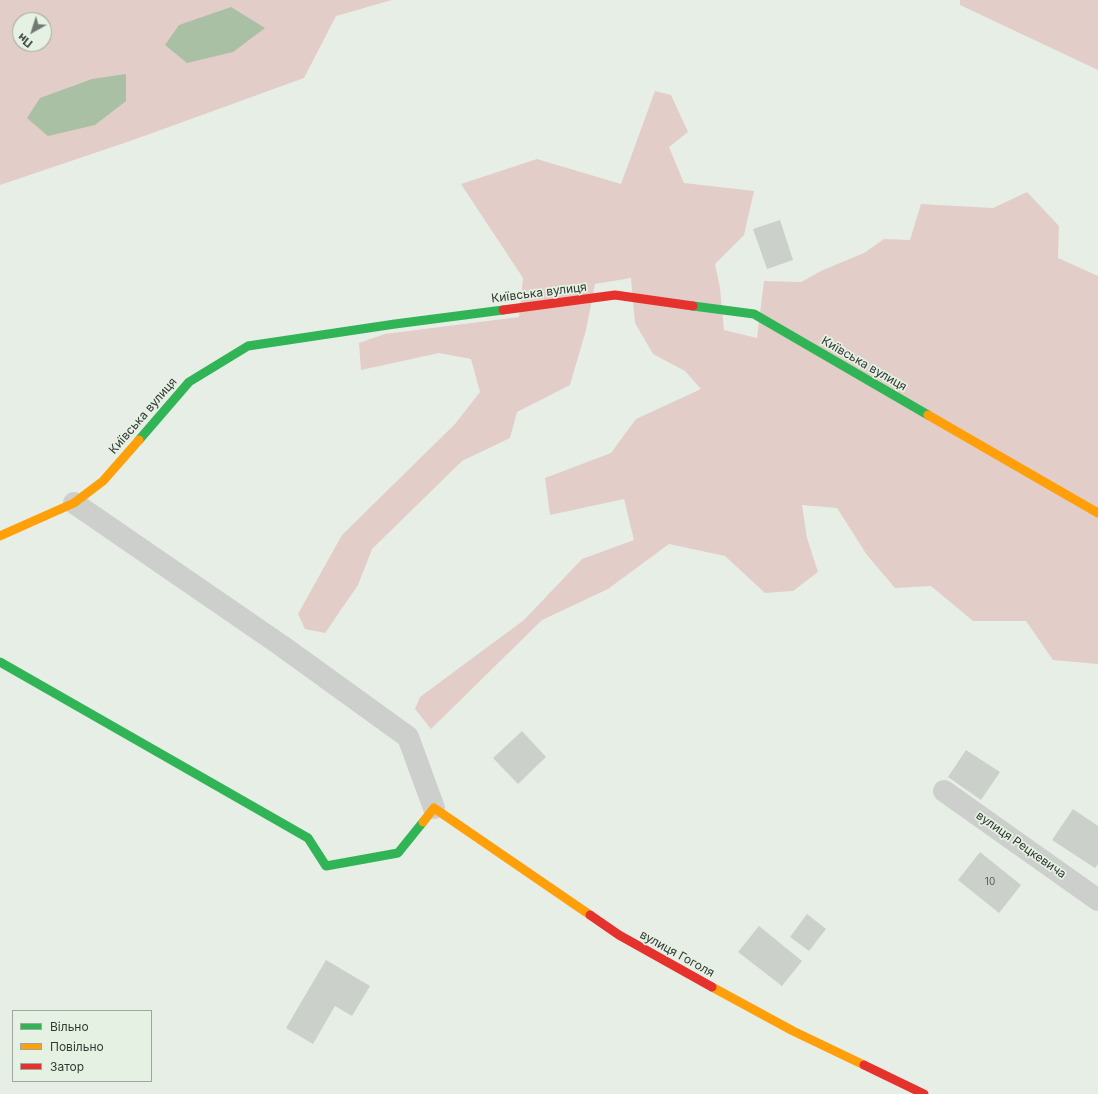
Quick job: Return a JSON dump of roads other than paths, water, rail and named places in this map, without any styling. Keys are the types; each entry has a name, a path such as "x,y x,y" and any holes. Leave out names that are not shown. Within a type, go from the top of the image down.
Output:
{"street":[{"name":"Київська вулиця","path":"0,536 74,504 103,481 189,382 248,346 395,324 615,295 754,314 1098,513"},
{"path":"0,662 308,838 326,866 398,853 434,808 408,737 282,646 74,504"},
{"name":"вулиця Рецкевича","path":"944,791 1098,900"},
{"name":"вулиця Гоголя","path":"434,808 619,935 793,1031 924,1094"}]}
